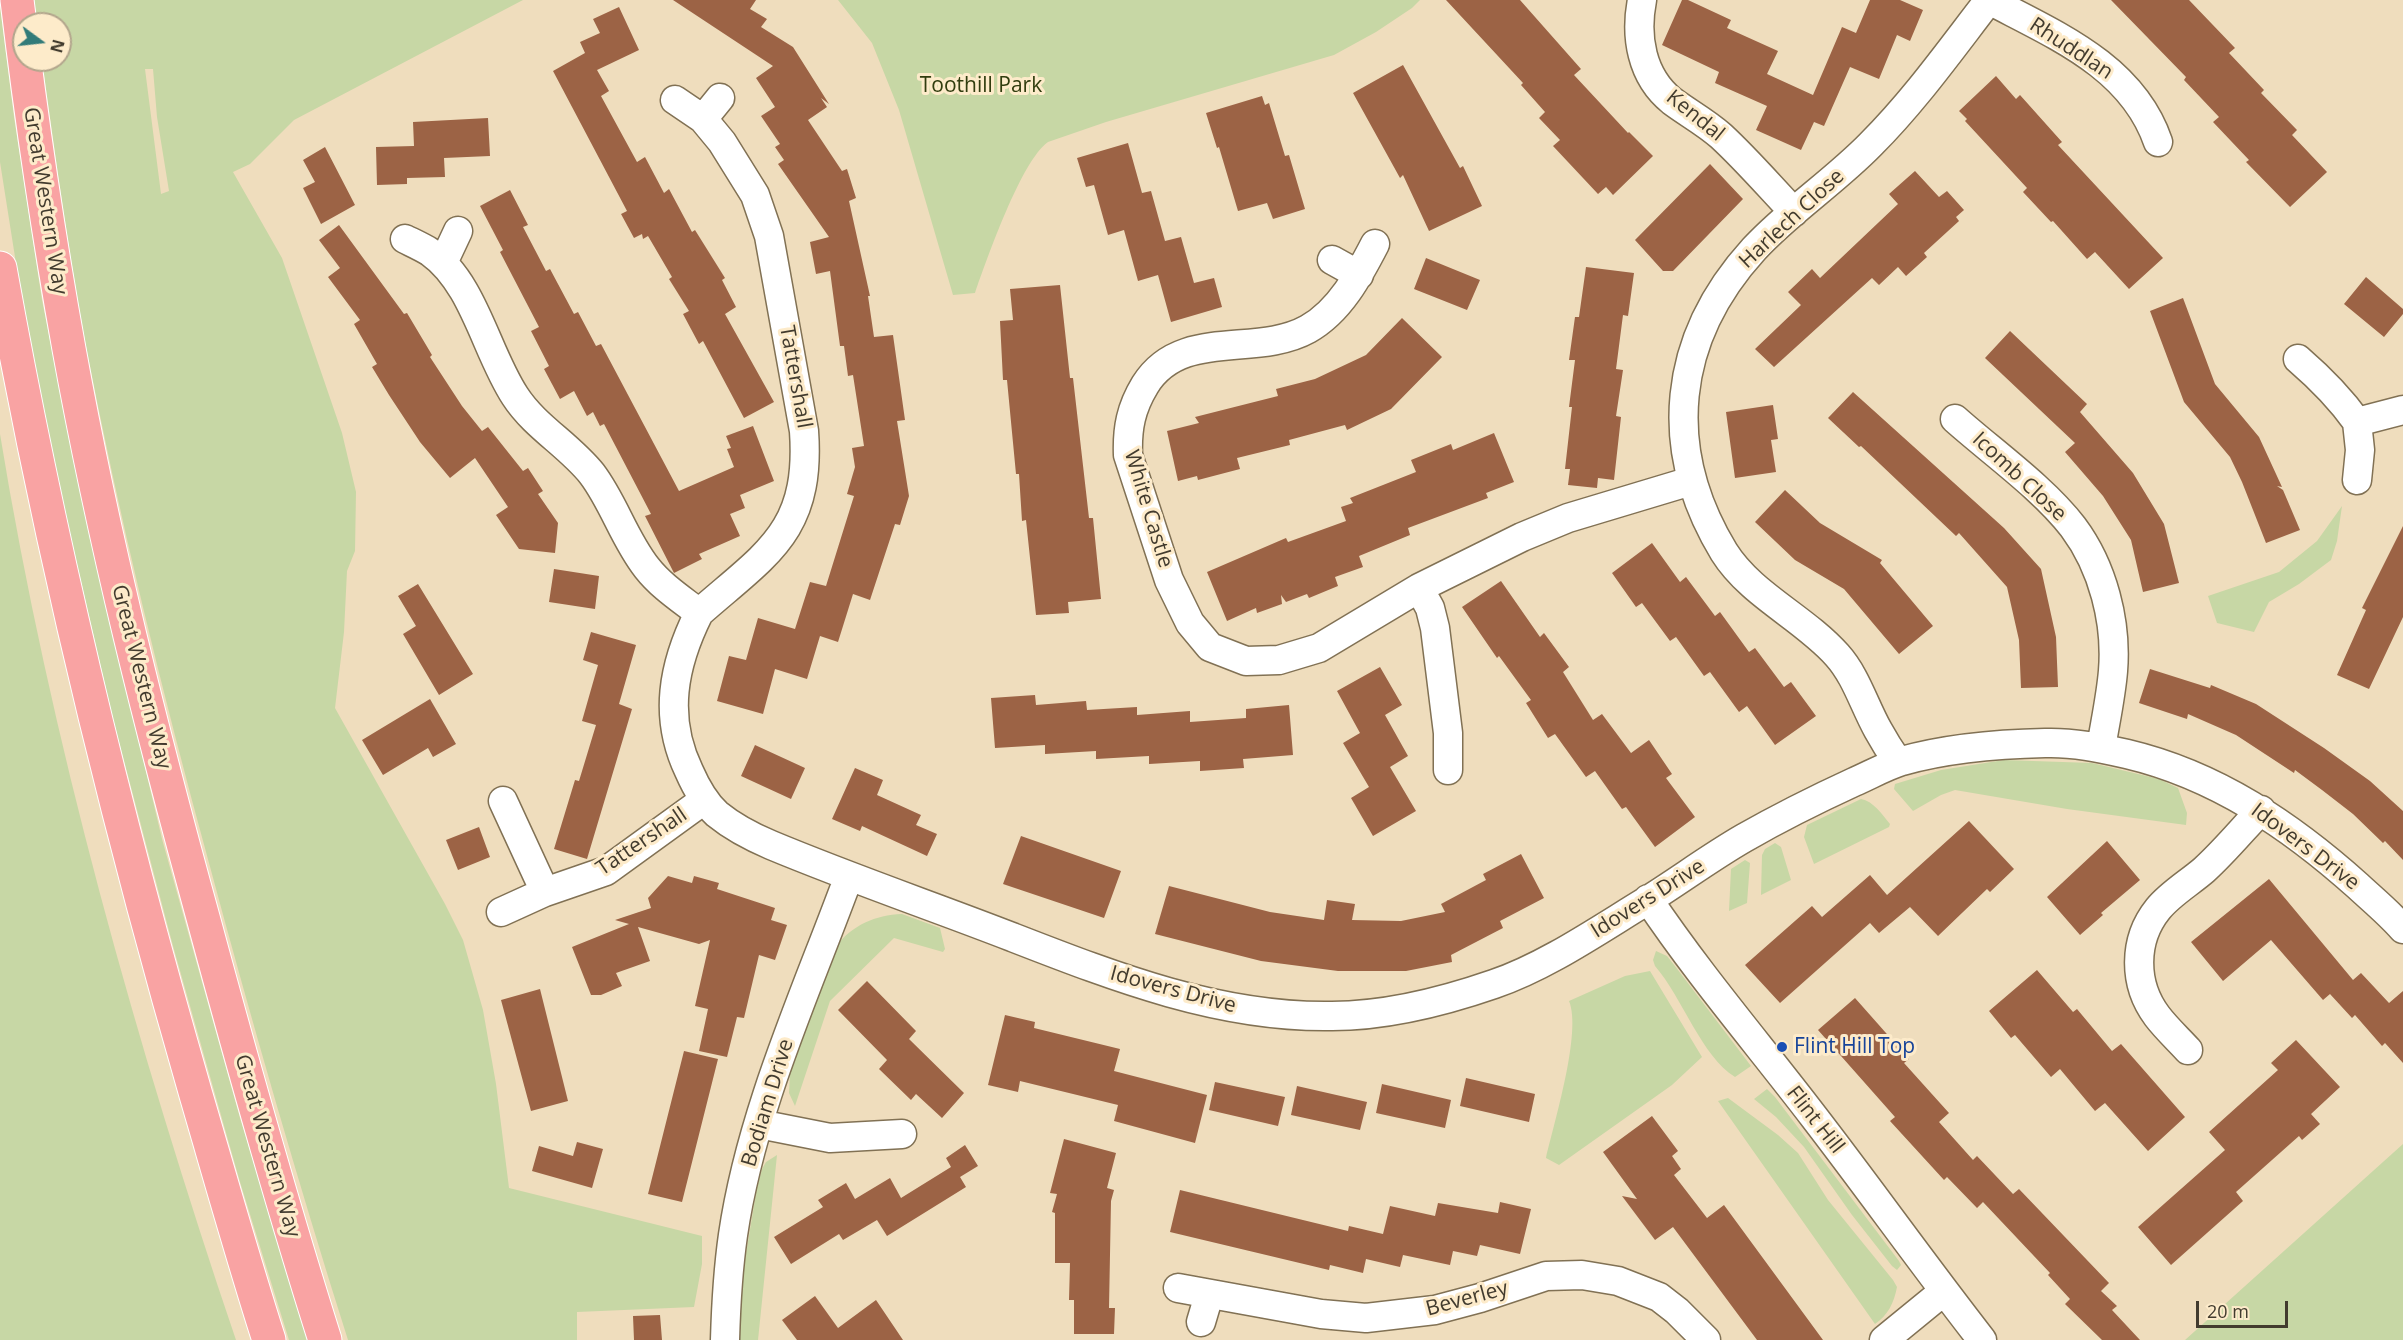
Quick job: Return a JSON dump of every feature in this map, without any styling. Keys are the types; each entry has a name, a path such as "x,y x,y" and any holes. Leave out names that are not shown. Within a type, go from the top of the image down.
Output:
{"main road":[{"name":"Great Western Way","path":"16,0 39,175 69,350 123,604 174,813 241,1059 325,1340"},
{"path":"0,268 37,465 82,669 154,946 269,1340"}],"street":[{"name":"Kendal","path":"1642,0 1638,21 1639,44 1658,86 1672,100 1710,126 1794,212"},
{"name":"Harlech Close","path":"1898,762 1878,731 1853,678 1839,657 1818,635 1742,574 1726,555 1712,532 1691,481 1684,437 1685,387 1696,341 1720,291 1742,262 1755,247 1870,146 1910,103 1989,0"},
{"name":"Rhuddlan","path":"1989,0 2051,32 2111,71 2136,99 2158,142"},
{"name":"Tattershall","path":"675,100 712,109 722,142 755,195 769,236 804,431 806,456 794,515 785,532 752,568 699,613 687,636 677,665 673,698 674,728 680,752 704,800 716,813 754,838 849,876"},
{"path":"443,263 458,231"},
{"path":"405,239 429,252 443,263 455,278 516,397 533,418 592,474 608,499 630,544 655,578 699,613"},
{"name":"White Castle","path":"1375,244 1359,275 1325,318 1287,338 1260,343 1203,347 1181,353 1150,377 1138,396 1131,415 1128,455 1177,600 1197,634 1210,647 1246,661 1279,660 1319,648 1419,588 1522,537 1568,518 1691,481"},
{"path":"1332,260 1359,275"},
{"path":"2298,359 2326,384 2346,406 2356,422 2360,450 2357,480"},
{"path":"2356,422 2403,410"},
{"name":"Icomb Close","path":"1954,418 2056,508 2073,527 2096,567 2111,619 2113,670 2101,748"},
{"path":"1419,588 1430,608 1435,628 1448,733 1449,770"},
{"name":"Idovers Drive","path":"849,876 1073,962 1139,984 1224,1006 1299,1016 1334,1017 1392,1011 1442,1000 1500,982 1580,941 1743,839 1832,792 1898,762 1989,745 2050,742 2101,748 2177,768 2261,810 2329,860 2403,929"},
{"name":"Tattershall","path":"501,912 545,892 606,871 704,800"},
{"path":"504,801 545,892"},
{"path":"2188,1050 2156,1015 2145,994 2140,974 2141,945 2146,930 2160,907 2205,869 2261,810"},
{"name":"Bodiam Drive","path":"725,1340 732,1236 759,1124 783,1049 849,876"},
{"name":"Flint Hill","path":"1648,899 1675,940 1813,1116 1982,1340"},
{"path":"759,1124 830,1138 902,1134"},
{"name":"Beverley","path":"1178,1288 1341,1317 1387,1317 1456,1305 1546,1276 1582,1275 1618,1281 1659,1297 1677,1311 1706,1340"},
{"path":"1884,1340 1944,1291"},
{"path":"1201,1323 1209,1295"}],"green space":[{"path":"34,0 523,0 294,120 250,164 233,172 282,258 342,433 356,492 355,551 347,571 344,632 335,708 463,940 483,1010 496,1084 509,1188 702,1236 702,1264 694,1307 577,1312 577,1340 348,1340 293,1162 242,983 142,604 85,341 44,72 72,72 72,12 36,12","holes":["145,69 153,69 157,117 169,191 161,194"]},
{"name":"Toothill Park","path":"838,0 1420,0 1376,32 1334,55 1106,122 1048,142 1027,169 1016,189 975,293 953,295 899,110 872,43"},
{"path":"0,7 42,300 70,441 124,679 162,839 240,1118 308,1340 289,1340 240,1182 173,946 113,719 67,521 24,314 0,162"},
{"path":"0,434 20,549 44,663 100,892 164,1118 236,1340 0,1340"},
{"path":"2342,506 2337,541 2331,560 2299,584 2269,602 2254,632 2217,623 2208,596 2279,572 2317,541"},
{"path":"2004,760 2092,763 2159,779 2178,788 2187,813 2186,825 2067,809 1955,790 1913,811 1894,789 1895,784 1941,770"},
{"path":"1861,799 1877,808 1890,824 1889,827 1814,864 1804,837 1807,825"},
{"path":"1775,843 1781,847 1791,880 1761,895 1762,855 1765,849"},
{"path":"1745,860 1750,863 1747,903 1729,911 1731,869"},
{"path":"902,914 940,928 945,949 943,952 894,938 830,1001 795,1106 789,1093 790,1073 836,946 850,932 865,922 883,916"},
{"path":"1656,951 1667,956 1751,1066 1735,1077 1712,1056 1655,966 1653,960"},
{"path":"1650,971 1702,1057 1672,1085 1559,1165 1546,1158 1570,1055 1572,1015 1569,1001 1625,976"},
{"path":"1767,1089 1899,1261 1901,1265 1897,1270 1852,1215 1804,1147 1776,1117 1754,1099"},
{"path":"1728,1098 1798,1153 1828,1200 1893,1280 1897,1287 1892,1303 1887,1313 1875,1324 1718,1101"},
{"path":"2403,1144 2403,1340 2185,1340"},
{"path":"777,1155 758,1340 736,1340 743,1272 757,1187 766,1162"}],"building":[{"path":"673,0 756,0 750,9 767,19 761,27 793,47 829,104 821,98 827,107 808,120 842,171 847,169 856,198 849,201 870,296 868,296 874,337 893,335 905,420 897,421 909,496 900,525 895,524 870,600 853,594 838,642 820,636 807,679 775,669 763,714 717,701 729,656 746,660 758,618 795,629 810,582 826,586 854,496 847,494 855,467 852,448 864,446 853,375 848,376 844,346 840,346 830,271 816,274 810,242 829,237 778,164 784,160 775,147 780,144 761,116 775,107 756,78 773,66"},
{"path":"1446,0 1520,0 1581,69 1574,75 1628,133 1653,156 1613,195 1606,187 1598,194 1553,146 1560,140 1539,118 1545,112 1521,85 1523,83"},
{"path":"1682,0 1688,0 1731,20 1727,28 1778,51 1767,74 1813,95 1842,27 1856,33 1870,0 1900,0 1923,10 1910,41 1897,35 1879,79 1850,67 1824,126 1814,122 1801,150 1756,130 1767,106 1715,83 1719,72 1662,45"},
{"path":"2111,0 2189,0 2235,48 2229,53 2264,90 2261,93 2297,130 2292,135 2327,172 2290,207 2246,162 2249,160 2213,122 2219,117 2184,80 2186,77"},
{"path":"619,7 639,50 597,70 609,91 601,96 637,162 645,157 664,193 669,189 692,232 695,230 725,278 722,280 736,307 725,314 774,402 744,418 703,341 699,344 683,314 689,311 669,279 672,277 648,236 643,239 642,234 634,238 621,214 627,211 553,71 585,53 580,42 600,33 593,19"},
{"path":"1403,65 1460,168 1463,166 1482,206 1429,231 1403,175 1400,178 1353,93"},
{"path":"1996,76 2016,99 2020,95 2062,142 2058,145 2163,258 2129,289 2095,252 2087,259 2023,192 2027,188 1965,121 1967,119 1959,111"},
{"path":"1262,96 1265,105 1269,103 1285,156 1289,155 1305,209 1273,219 1267,203 1238,211 1219,147 1217,148 1206,113"},
{"path":"488,118 490,156 444,158 445,177 407,178 407,184 377,185 376,147 414,146 413,122"},
{"path":"1128,143 1142,193 1151,191 1165,241 1181,237 1194,283 1214,278 1222,307 1171,322 1158,275 1138,281 1124,230 1108,235 1094,185 1086,187 1077,158"},
{"path":"325,147 355,205 321,224 303,188 315,182 303,160"},
{"path":"1710,164 1743,199 1673,271 1663,271 1635,240"},
{"path":"1915,171 1939,197 1947,191 1964,210 1956,217 1959,221 1924,253 1927,257 1906,276 1898,267 1879,285 1872,278 1774,367 1755,349 1801,305 1788,292 1812,269 1820,278 1898,204 1889,194"},
{"path":"510,190 528,225 523,227 546,271 550,269 574,314 578,312 596,346 601,344 679,491 734,467 727,449 731,448 726,436 753,426 774,481 740,495 745,508 730,514 740,536 699,554 702,559 674,573 645,516 651,514 604,424 600,426 593,412 587,416 574,391 560,399 544,369 549,366 531,331 539,327 500,252 503,250 480,206"},
{"path":"339,225 404,314 407,313 432,355 430,357 462,406 482,431 488,427 523,471 528,468 543,491 538,494 558,523 555,553 519,549 496,515 508,507 475,458 450,478 420,442 389,395 372,367 377,364 354,324 360,320 328,277 340,268 319,240"},
{"path":"1426,258 1480,280 1467,310 1414,289"},
{"path":"1586,267 1634,273 1628,316 1623,315 1616,369 1623,370 1616,416 1621,417 1614,480 1598,478 1597,488 1568,485 1570,469 1565,469 1575,360 1569,360 1575,317 1579,317"},
{"path":"2366,277 2403,309 2403,314 2384,337 2344,304"},
{"path":"1060,285 1089,518 1093,518 1101,599 1068,602 1069,613 1036,615 1026,520 1022,521 1019,474 1016,474 1007,380 1003,380 1000,321 1013,320 1010,289"},
{"path":"2183,298 2215,384 2259,437 2282,487 2277,486 2283,490 2300,530 2266,543 2230,457 2184,402 2150,311"},
{"path":"1402,318 1442,357 1391,409 1347,430 1345,425 1289,440 1290,445 1237,458 1240,469 1198,480 1197,476 1178,481 1167,431 1199,423 1195,417 1278,396 1276,389 1315,379 1366,355"},
{"path":"2010,331 2087,404 2080,412 2133,473 2164,524 2179,583 2143,592 2131,540 2103,496 2065,452 2075,443 1985,358"},
{"path":"1853,392 2004,528 2041,569 2056,637 2058,687 2021,688 2019,640 2007,587 1959,533 1956,536 1828,418"},
{"path":"1773,405 1778,439 1771,440 1776,472 1735,478 1726,412"},
{"path":"1494,433 1514,482 1486,493 1488,498 1408,528 1410,535 1359,556 1363,567 1335,577 1338,586 1309,598 1307,594 1286,602 1281,595 1282,604 1257,613 1256,608 1227,621 1207,572 1286,538 1288,542 1346,521 1341,507 1353,503 1350,498 1416,472 1411,460 1451,444 1453,450"},
{"path":"1785,490 1820,523 1882,560 1880,563 1933,626 1899,654 1844,589 1795,560 1755,522"},
{"path":"2403,526 2403,617 2369,689 2337,675 2366,610 2362,608"},
{"path":"1652,543 1680,582 1686,577 1715,616 1720,612 1749,652 1755,648 1784,687 1791,682 1816,716 1775,745 1747,706 1739,712 1710,672 1704,676 1676,637 1670,641 1642,603 1636,607 1612,573"},
{"path":"554,569 599,576 595,609 549,602"},
{"path":"1501,581 1540,637 1544,633 1569,667 1563,672 1593,720 1602,714 1631,753 1649,740 1672,774 1666,778 1695,817 1655,847 1626,807 1622,809 1595,771 1586,777 1555,734 1548,738 1526,703 1531,700 1499,656 1497,658 1462,607"},
{"path":"418,584 473,674 439,695 403,634 416,626 398,596"},
{"path":"591,632 636,645 619,704 632,709 587,859 554,849 575,780 579,781 596,725 582,721 598,665 583,660"},
{"path":"1380,667 1402,705 1385,715 1408,756 1390,767 1416,811 1373,836 1351,798 1369,787 1343,743 1360,733 1337,691"},
{"path":"2150,669 2210,688 2211,685 2256,704 2370,781 2403,811 2403,860 2353,814 2295,770 2294,773 2236,735 2188,714 2187,719 2139,703"},
{"path":"1035,695 1036,705 1086,701 1087,710 1137,707 1137,715 1190,711 1190,722 1246,718 1246,709 1289,705 1293,755 1243,759 1244,768 1200,771 1200,761 1149,764 1149,756 1096,759 1096,751 1045,754 1045,745 995,748 991,698"},
{"path":"430,699 456,744 433,757 428,748 383,775 362,740"},
{"path":"755,745 805,768 791,799 741,776"},
{"path":"855,768 883,780 877,795 921,815 916,825 937,834 927,856 862,826 860,831 832,819"},
{"path":"1969,821 2014,869 1990,892 1987,889 1938,936 1910,907 1879,933 1870,923 1780,1003 1745,965 1812,906 1822,917 1870,875 1887,895"},
{"path":"479,827 490,857 458,870 446,840"},
{"path":"1021,836 1121,871 1104,918 1003,884"},
{"path":"2107,841 2140,880 2101,913 2103,915 2080,935 2047,897"},
{"path":"1521,854 1544,898 1500,921 1503,928 1451,955 1452,962 1406,971 1338,971 1261,961 1155,934 1169,886 1270,912 1324,920 1327,900 1355,904 1352,920 1401,921 1445,912 1441,904 1486,880 1483,874"},
{"path":"668,876 692,883 694,876 719,883 717,889 775,908 771,920 787,925 775,960 759,955 744,1018 737,1017 727,1057 699,1051 708,1009 695,1006 710,940 699,944 638,927 650,961 616,973 622,986 601,995 591,995 572,947 629,924 615,920 651,908 648,898"},
{"path":"2269,879 2353,980 2361,973 2389,1003 2403,991 2403,1063 2385,1043 2382,1046 2355,1015 2352,1018 2330,994 2323,1000 2271,940 2223,981 2191,942"},
{"path":"2037,970 2073,1012 2077,1009 2112,1051 2121,1044 2185,1117 2148,1151 2105,1103 2095,1111 2060,1069 2051,1077 2015,1035 2011,1038 1989,1011"},
{"path":"867,981 916,1031 909,1039 964,1093 942,1118 916,1094 911,1100 879,1069 887,1060 838,1010"},
{"path":"540,989 568,1101 531,1111 501,1000"},
{"path":"1855,998 1909,1059 1904,1063 1949,1113 1939,1122 1973,1160 1977,1156 2013,1194 2019,1189 2109,1283 2101,1291 2117,1306 2112,1310 2140,1340 2102,1340 2065,1304 2070,1299 2048,1275 2050,1273 1983,1202 1977,1208 1947,1177 1944,1180 1890,1121 1895,1117 1818,1030"},
{"path":"1005,1015 1035,1022 1034,1028 1120,1049 1114,1071 1207,1095 1195,1143 1114,1121 1118,1105 1020,1081 1018,1092 988,1085"},
{"path":"2296,1040 2340,1087 2311,1114 2320,1124 2302,1140 2299,1136 2236,1192 2243,1201 2171,1265 2138,1227 2225,1150 2209,1132 2278,1070 2271,1063"},
{"path":"684,1051 718,1059 682,1202 648,1194"},
{"path":"1466,1078 1535,1094 1529,1122 1460,1106"},
{"path":"1215,1082 1285,1097 1278,1126 1209,1110"},
{"path":"1382,1084 1451,1100 1445,1128 1376,1113"},
{"path":"1297,1086 1367,1102 1360,1130 1291,1115"},
{"path":"1652,1116 1678,1151 1672,1156 1681,1169 1674,1175 1707,1218 1724,1205 1823,1340 1757,1340 1673,1227 1655,1240 1622,1196 1637,1199 1603,1152"},
{"path":"1064,1139 1116,1153 1107,1188 1114,1190 1111,1201 1109,1308 1115,1308 1114,1334 1074,1334 1074,1300 1069,1300 1070,1263 1055,1263 1055,1213 1052,1212 1057,1194 1050,1193"},
{"path":"577,1142 603,1149 592,1188 532,1171 539,1146 573,1156"},
{"path":"965,1145 978,1166 960,1177 966,1187 887,1236 877,1220 843,1240 839,1234 791,1264 774,1237 823,1207 818,1200 846,1183 855,1199 890,1178 901,1198 951,1167 946,1158"},
{"path":"1180,1190 1348,1231 1349,1226 1383,1234 1390,1206 1435,1216 1438,1203 1498,1213 1500,1202 1531,1209 1520,1254 1480,1245 1477,1256 1453,1251 1450,1265 1403,1255 1400,1267 1366,1259 1363,1273 1330,1265 1329,1270 1170,1232"},
{"path":"815,1296 838,1328 876,1300 903,1340 797,1340 782,1320"},
{"path":"660,1315 662,1340 634,1340 633,1316"}],"place":[{"name":"Flint Hill Top","path":"1782,1047"}]}
